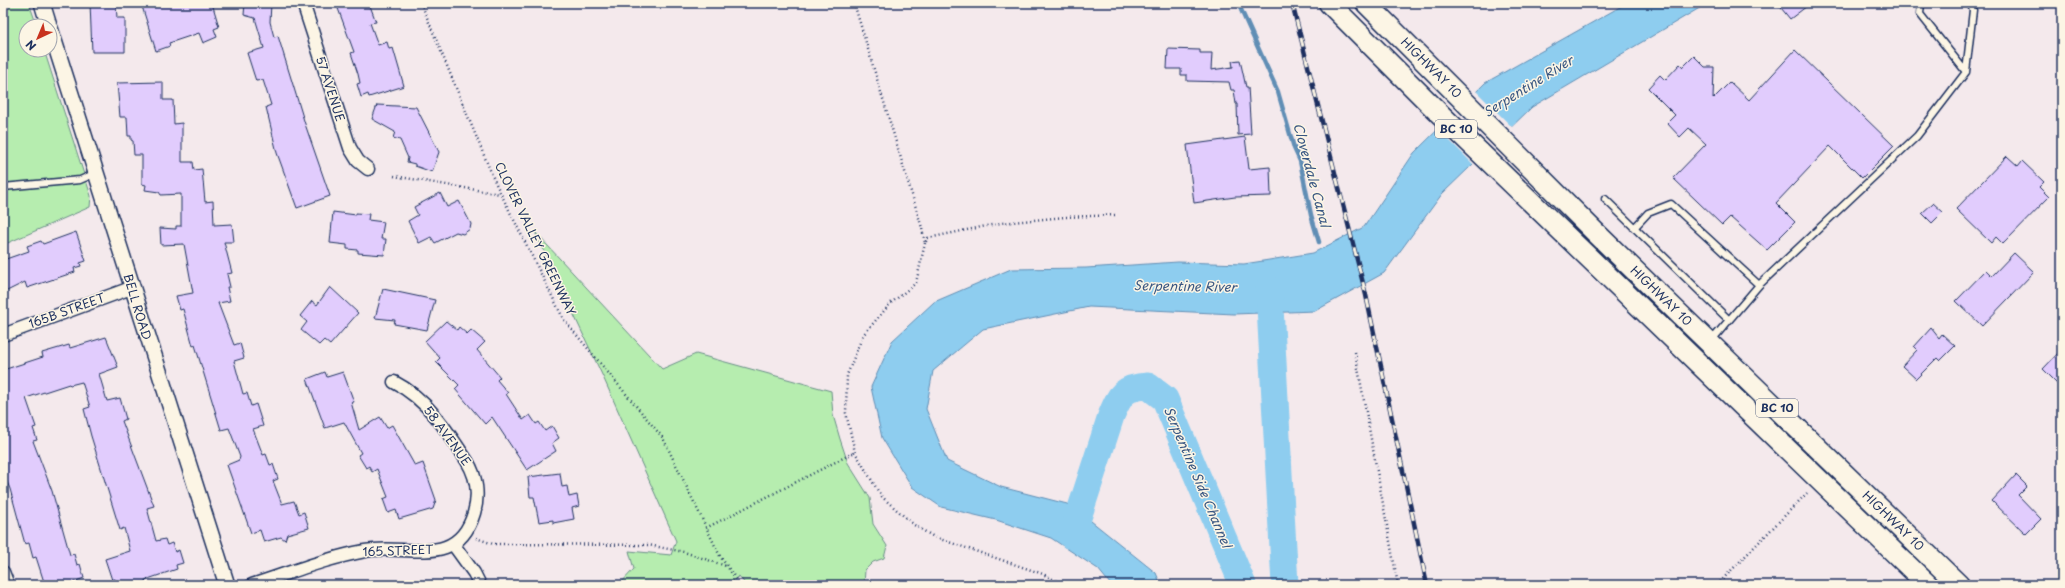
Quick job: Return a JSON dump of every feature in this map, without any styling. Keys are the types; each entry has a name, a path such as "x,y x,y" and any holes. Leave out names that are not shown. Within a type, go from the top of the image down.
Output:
{"highway":[{"name":"HIGHWAY 10","path":"1366,3 1595,232 1959,585"},
{"name":"HIGHWAY 10","path":"1332,6 1438,112 1928,585"}],"street":[{"name":"BELL ROAD","path":"42,3 47,18"},
{"name":"57 AVENUE","path":"303,3 350,148 358,161 368,170"},
{"name":"BELL ROAD","path":"58,52 131,288 227,585"},
{"name":"165B STREET","path":"3,334 131,288"},
{"name":"58 AVENUE","path":"394,382 407,388 427,406 471,467 475,481 476,506 472,520 466,531 453,544"},
{"name":"165 STREET","path":"252,585 366,550 397,549 426,552 442,549 453,544"},
{"path":"453,544 474,573 480,585"},
{"path":"3,572 8,585"}],"lane":[{"path":"1921,3 1920,14 1966,72"},
{"path":"1710,343 1759,285 1917,136 1966,72 1973,10 1970,3"},
{"path":"3,187 80,180 96,173"},
{"path":"1605,199 1729,320"},
{"path":"1634,228 1648,213 1671,204 1759,285"}],"path":[{"name":"CLOVER VALLEY GREENWAY","path":"421,3 500,194 564,320 663,438 706,528 726,566 740,585"},
{"path":"854,3 904,167 925,243"},
{"path":"394,176 500,194"},
{"path":"1064,585 1043,574 934,537 914,525 881,496 855,452 846,413 847,375 863,335 891,303 916,283 925,243 928,238 1001,223 1065,217 1117,215"},
{"path":"1355,352 1398,585"},
{"path":"706,528 855,452"},
{"path":"1717,585 1820,480"},
{"path":"472,536 493,544 648,545 684,552 726,566"}],"green space":[{"path":"3,3 29,3 34,18 18,18 18,58 47,58 91,196 90,207 3,245"},
{"path":"535,232 662,369 696,354 831,391 833,415 848,463 870,498 873,524 887,546 884,558 873,562 865,570 864,585 746,585 739,576 728,585 619,585 634,569 629,551 671,555 676,541 604,379"}],"water":[{"name":"Serpentine River","path":"1627,3 1708,3 1532,107 1442,194 1384,273 1315,311 1234,314 1089,307 983,329 933,371 926,409 947,461 1001,487 1071,505 1156,573 1161,585 1111,585 1098,569 1051,538 996,520 941,507 912,487 882,438 871,387 892,341 934,302 1011,269 1086,268 1178,262 1244,264 1313,253 1364,227 1414,153 1485,83"}],"pier":[{"path":"1475,90 1513,128 1474,165 1437,128"}],"building":[{"path":"90,3 116,3 117,18 125,18 125,52 92,52"},
{"path":"141,3 212,3 219,27 214,29 217,37 203,43 199,33 169,43 170,46 156,51"},
{"path":"245,3 271,3 270,22 274,37 278,36 305,124 330,196 297,208 277,153 266,107 271,105 263,80 256,81 247,53 264,48 255,18 244,15"},
{"path":"336,3 369,3 376,22 370,23 378,45 387,42 389,49 393,48 404,86 369,97 368,94 361,97 357,84 360,83 358,74 351,53 354,52"},
{"path":"1777,3 1811,3 1790,19"},
{"path":"1168,49 1200,50 1200,53 1212,53 1211,70 1233,67 1232,61 1240,60 1246,87 1248,87 1251,134 1238,135 1237,104 1234,90 1231,90 1229,82 1187,81 1187,75 1181,75 1181,69 1167,69"},
{"path":"1795,50 1894,146 1862,178 1830,146 1776,203 1795,222 1767,250 1730,217 1722,225 1673,178 1706,144 1689,128 1680,137 1667,123 1675,115 1648,88 1660,75 1665,80 1680,64 1683,67 1694,56 1705,67 1714,67 1713,99 1730,82 1749,100"},
{"path":"163,82 163,100 173,100 174,124 182,123 182,162 193,162 194,170 202,169 205,202 213,201 214,225 232,224 234,242 224,242 232,273 227,274 230,287 227,287 230,301 218,303 234,345 240,343 244,358 234,361 243,394 247,393 251,406 256,404 263,426 253,429 263,455 266,454 270,465 273,464 278,479 273,481 282,504 294,501 299,514 304,512 309,528 287,534 285,540 281,537 264,542 260,530 251,533 227,465 239,460 240,457 229,428 221,430 195,345 193,346 183,309 180,310 176,296 193,293 184,244 161,245 160,228 176,229 176,226 181,226 181,194 161,195 159,192 145,190 146,185 142,184 142,155 134,155 133,141 131,140 131,136 128,136 127,117 120,117 117,83"},
{"path":"377,105 416,107 439,152 432,172 407,162 408,158 400,140 393,138 395,132 372,119"},
{"path":"1245,137 1249,169 1270,167 1271,196 1235,197 1194,203 1187,145"},
{"path":"2007,156 2018,166 2022,161 2044,182 2039,187 2049,197 2003,244 1996,237 1991,243 1956,209"},
{"path":"440,193 447,207 459,201 471,224 470,229 463,234 456,232 435,243 431,237 419,243 408,221 418,215 414,207"},
{"path":"1933,203 1943,212 1932,223 1922,213"},
{"path":"333,212 356,215 356,213 369,214 368,220 384,222 381,239 386,239 384,255 358,253 358,250 347,249 347,245 330,243"},
{"path":"76,232 86,261 80,263 81,266 74,268 75,272 27,288 25,282 3,293 3,260 29,251 27,246 41,241 43,244"},
{"path":"2014,253 2034,272 1982,326 1956,301 1986,270 1992,276"},
{"path":"330,287 358,313 330,345 324,340 319,345 301,330 307,322 300,316 312,301 317,305"},
{"path":"383,289 435,300 427,330 394,324 395,320 375,318"},
{"path":"446,321 457,330 459,327 467,334 471,330 485,342 477,350 500,377 497,380 508,393 506,394 523,420 530,415 536,424 539,422 545,431 552,426 559,438 552,443 556,451 527,470 492,417 485,424 455,389 459,385 436,362 440,358 425,341"},
{"path":"1931,328 1939,338 1942,334 1955,346 1940,361 1937,358 1916,379 1902,366 1917,350 1914,347"},
{"path":"106,337 118,367 99,374 107,401 120,398 126,419 122,421 154,506 147,508 156,541 165,539 167,545 172,543 175,552 179,550 183,563 176,565 177,569 145,580 146,585 117,585 115,579 112,580 105,559 130,551 124,528 120,530 91,436 84,409 90,407 82,382 69,384 26,398 36,427 33,428 37,440 33,441 52,491 70,555 74,554 77,565 80,564 84,578 71,583 72,585 45,585 36,557 33,558 29,543 25,544 10,489 3,472 3,370 43,357 42,353 69,345 70,348"},
{"path":"2062,349 2062,388 2043,369"},
{"path":"325,372 327,377 343,372 354,402 351,402 359,430 380,417 387,428 392,425 415,466 423,463 436,500 433,509 399,519 396,510 388,513 383,499 388,497 377,469 372,472 369,466 366,468 358,455 361,453 344,422 325,428 307,379"},
{"path":"560,473 562,487 567,486 569,497 577,495 579,506 572,508 574,519 553,523 553,520 539,522 534,497 530,497 528,477"},
{"path":"2016,475 2027,486 2018,495 2041,519 2026,534 1992,501"}],"waterway":[{"name":"Cloverdale Canal","path":"1238,3 1278,92 1294,148 1300,161 1311,215 1319,242"},
{"name":"Serpentine Side Channel","path":"1269,288 1285,585"},
{"name":"Serpentine Side Channel","path":"1072,536 1111,416 1117,402 1128,390 1148,386 1165,399 1243,585"}],"railway":[{"path":"1292,3 1366,295 1427,585"}]}
